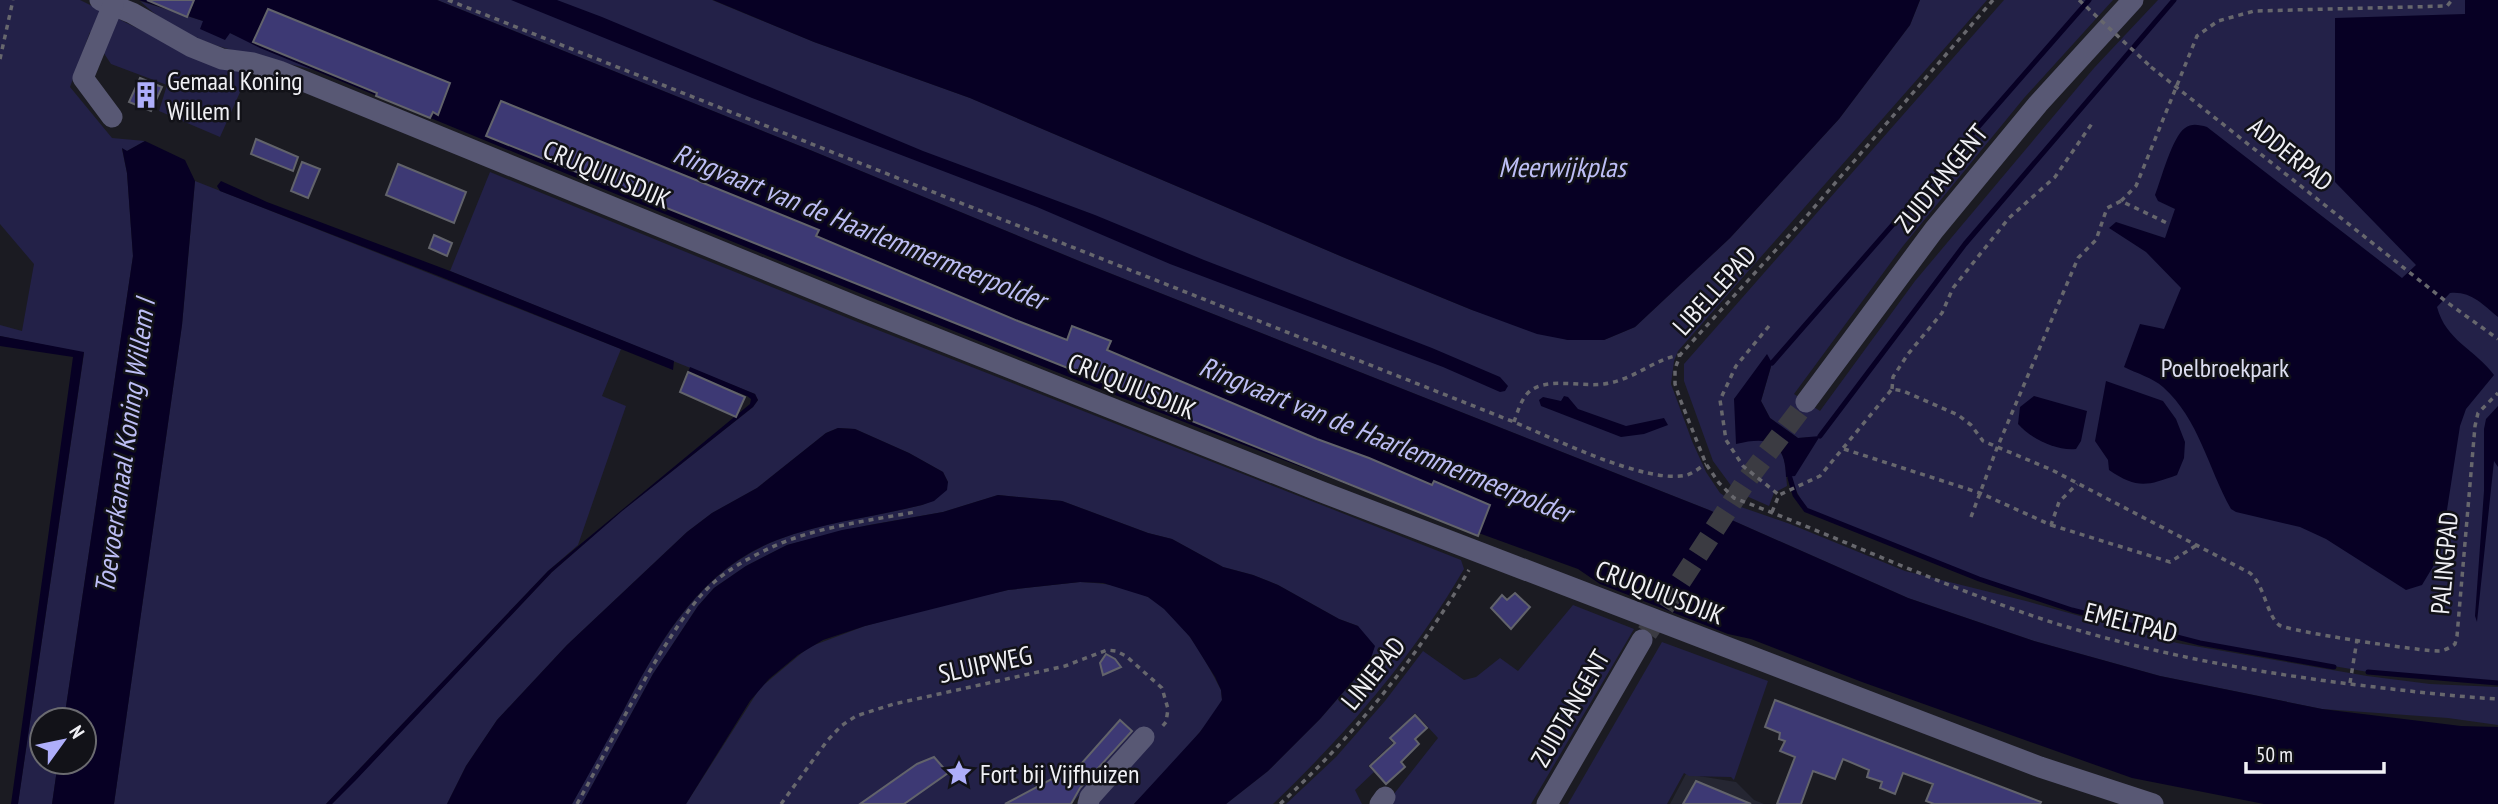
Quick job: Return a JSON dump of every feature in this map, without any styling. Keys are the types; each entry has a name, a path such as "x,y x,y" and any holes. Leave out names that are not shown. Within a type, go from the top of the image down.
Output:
{"street":[{"name":"ZUIDTANGENT","path":"1806,402 1934,230 2038,104 2133,0"},
{"path":"106,3 83,78 112,117"},
{"name":"CRUQUIUSDIJK","path":"106,3 132,13 192,47 222,59 253,63 279,71 862,309 1478,552 2040,767 2153,804"},
{"name":"ZUIDTANGENT","path":"1547,804 1642,640"},
{"path":"1088,804 1090,797 1144,737"}],"path":[{"path":"0,59 13,0"},
{"path":"448,0 1514,422 1616,465 1667,475 1688,475 1706,464"},
{"name":"LIBELLEPAD","path":"1772,512 1734,498 1706,464 1675,384 1675,369 1680,355 1805,218 1993,0"},
{"name":"ADDERPAD","path":"2079,0 2151,67 2407,271 2498,339"},
{"path":"1971,517 1997,448 2078,258 2096,240 2108,208 2121,201 2136,186 2197,36 2218,21 2254,11 2447,6 2452,0"},
{"path":"1772,512 1779,495 1820,476 1844,449 1892,389 1893,377 1942,313 1953,288 2009,218 2055,177 2093,122"},
{"path":"2121,201 2167,223"},
{"path":"1769,326 1736,366 1720,400 1726,440 1743,466 1779,495"},
{"path":"1514,422 1522,400 1531,390 1544,385 1601,385 1616,382 1635,376 1668,357 1680,355"},
{"path":"1892,389 1903,391 1958,415 1971,425 1983,442 2052,470 2254,577 2278,624 2285,628 2357,640 2350,683"},
{"name":"PALINGPAD","path":"2357,640 2442,651 2455,644 2475,426 2478,413 2498,393"},
{"path":"1844,449 1980,493 2051,525 2170,562 2197,545"},
{"path":"2051,525 2059,502 2077,483"},
{"path":"577,804 656,661 695,603 712,584 770,548 798,537 915,512"},
{"name":"EMELTPAD","path":"1772,512 1958,589 2046,620 2153,650 2289,676 2450,696 2498,699"},
{"name":"LINIEPAD","path":"1280,804 1311,775 1390,686 1462,582 1478,552"},
{"name":"SLUIPWEG","path":"781,804 827,741 841,726 856,716 894,704 1065,666 1107,650 1126,656 1162,688 1167,701 1166,722 1155,733 1144,737"}],"shaded area":[{"path":"1686,774 1736,782 1754,800 1764,804 1670,804"}],"green space":[{"path":"0,0 80,0 208,63 249,72 220,137 159,111 167,85 111,64 90,32 70,87 112,138 145,141 127,151 122,149 127,173 133,256 66,706 32,706 84,353 0,336 0,325 22,331 34,264 0,224"},
{"path":"437,0 712,0 814,42 970,98 1472,310 1568,340 1604,340 1635,327 1730,238 1839,119 1910,25 1920,0 1987,0 1678,351 1671,384 1692,441 1706,472 1720,493 1741,507 1905,571 2177,643 2367,676 2430,684 2498,687 2498,725 2448,718 2322,709 2160,676 2034,641 1908,598 1709,510 1084,263"},
{"name":"Poelbroekpark","path":"2004,0 2113,0 2024,98 1903,246 1794,394 1820,411 1915,281 2094,68 2158,0 2498,0 2498,683 2368,672 2200,643 2072,610 1979,579 1806,510 1790,478 1819,437 1798,438 1770,418 1761,401 1772,363 1734,399 1757,439 1779,450 1785,461 1787,486 1774,493 1769,506 1735,491 1713,461 1684,381 1684,364"},
{"path":"140,1 203,21 314,70 244,54 200,39 159,17"},
{"path":"490,172 855,321 1461,560 1464,569 1423,633 1377,693 1273,804 1226,804 1268,771 1320,719 1370,662 1358,626 1339,619 1278,585 1223,567 1172,539 1148,533 1062,501 998,495 943,512 869,525 787,545 746,566 714,588 698,606 653,674 582,804 572,804 666,637 683,612 724,570 749,554 794,534 922,505 934,500 948,482 943,472 909,453 855,429 838,428 826,433 757,488 712,513 687,532 567,645 497,720 466,766 447,804 332,804 552,572 622,511 753,407 758,400 755,394 450,271"},
{"path":"195,181 621,349 602,396 626,406 578,545 548,571 326,804 114,804 182,325"},
{"path":"1080,582 1124,588 1140,593 1160,605 1191,638 1221,690 1222,700 1217,711 1181,755 1134,804 1097,804 1139,733 1071,804 686,804 760,688 809,647 865,626 941,605 1008,590"},
{"path":"1573,605 1634,629 1531,804 1386,804 1438,738 1415,713 1389,739 1393,743 1368,766 1374,772 1355,790 1362,804 1286,804 1336,757 1385,701 1423,651 1464,680 1476,677 1500,658 1518,671"},
{"path":"1662,642 1768,681 1734,780 1731,777 1689,776 1684,773 1667,804 1568,804"},
{"path":"28,736 28,776 56,776 52,804 18,804"}],"water":[{"name":"Ringvaart van de Haarlemmermeerpolder","path":"139,0 437,0 1084,263 1709,510 1908,598 2034,641 2160,676 2322,709 2461,726 2498,727 2498,804 2264,804 2132,778 1862,682 1751,639 1728,634 1600,584 1578,569 1246,446 588,183 260,48 230,33 225,40 200,29 203,21"},
{"path":"511,0 557,0 602,17 923,151 1095,215 1432,348 1500,377 1508,386 1505,391 1500,392 1443,367 1170,264 1037,207 752,98"},
{"name":"Meerwijkplas","path":"713,0 1920,0 1910,25 1839,119 1730,238 1635,327 1604,340 1568,340 1537,334 1472,310 970,98 814,42"},
{"path":"2465,0 2498,0 2498,317 2476,299 2464,294 2450,293 2437,307 2441,319 2454,337 2494,375 2466,409 2460,426 2440,555 2422,585 2406,590 2326,539 2300,527 2231,509 2186,414 2163,387 2124,367 2140,324 2164,329 2181,288 2146,252 2109,228 2116,222 2165,238 2175,209 2158,201 2155,195 2167,159 2180,133 2190,125 2198,125 2207,127 2402,278 2416,265 2335,182 2335,18 2465,14"},
{"name":"Toevoerkanaal Koning Willem I","path":"145,141 185,160 195,181 182,325 114,804 52,804 56,776 98,776 98,706 66,706 133,256 127,173 122,148 127,151"},
{"path":"221,181 267,202 450,271 674,361 673,370 220,191 217,186"},
{"path":"0,336 84,352 32,706 28,706 28,736 18,804 11,804 73,357 0,346"},
{"path":"1767,354 1772,363 1761,401 1770,418 1798,438 1820,436 1795,476 1786,477 1782,456 1773,444 1758,441 1736,444 1734,399"},
{"path":"690,367 755,394 758,400 753,407 622,511 552,572 356,780 332,804 326,804 548,571 750,404 751,399 747,396 688,373"},
{"path":"2106,381 2163,401 2176,419 2185,442 2184,458 2177,475 2142,484 2127,480 2109,470 2108,460 2095,441"},
{"path":"1564,396 1578,409 1626,426 1664,418 1668,425 1644,434 1621,437 1541,406 1539,400 1543,397 1561,401"},
{"path":"2034,396 2087,411 2081,441 2076,449 2044,443 2018,424 2020,407"},
{"path":"2498,406 2498,467 2494,461 2477,622 2475,616 2484,491 2484,429 2486,419"},
{"path":"838,428 855,429 909,453 943,472 948,482 947,490 934,501 922,505 831,524 777,540 749,553 724,570 683,612 666,636 572,804 447,804 466,766 497,720 567,645 687,532 712,513 757,488 826,433"},
{"path":"998,495 1062,501 1148,533 1172,539 1223,567 1278,585 1339,619 1358,626 1375,646 1370,661 1320,719 1268,771 1226,804 1134,804 1200,732 1222,700 1215,677 1190,637 1164,609 1148,597 1103,583 1080,582 1008,590 865,626 823,640 798,655 769,679 750,701 686,804 582,804 653,674 698,606 714,588 746,566 787,545 842,530 943,512"}],"building":[{"path":"147,0 194,0 187,17"},
{"path":"268,9 450,83 438,115 433,112 430,118 253,42"},
{"name":"Gemaal Koning Willem I","path":"140,78 162,87 151,111 129,102"},
{"path":"501,101 819,230 816,236 1018,321 1067,340 1072,326 1111,341 1107,350 1317,439 1432,485 1434,481 1490,505 1478,536 1137,399 1138,396 486,136"},
{"path":"256,139 298,157 293,171 251,154"},
{"path":"302,162 320,169 308,198 291,191"},
{"path":"398,164 466,192 454,223 386,195"},
{"path":"434,235 452,243 447,256 429,248"},
{"path":"688,372 745,397 736,417 680,392"},
{"path":"1515,593 1530,607 1511,629 1491,608 1502,595 1507,600"},
{"path":"1106,654 1115,659 1121,667 1103,675 1100,663"},
{"path":"1775,700 2041,802 1934,804 1926,801 1933,784 1903,773 1895,794 1880,788 1882,782 1867,777 1869,770 1843,759 1835,779 1813,771 1801,804 1777,804 1795,757 1780,751 1785,741 1779,739 1780,733 1765,727"},
{"path":"1415,715 1427,728 1415,739 1419,744 1401,762 1405,767 1386,784 1370,766 1395,743 1390,738"},
{"path":"1120,720 1132,731 1080,788 1071,804 1005,804 1082,763"},
{"path":"934,757 948,773 904,804 860,804 917,764"},
{"path":"1696,781 1751,804 1683,804"}],"waterway":[{"path":"1772,363 2089,0"},
{"path":"1820,436 1965,244 2174,0"},
{"path":"1790,478 1795,495 1806,510 1979,579 2072,610 2200,643 2334,667"},
{"path":"2368,672 2498,683"}],"tunnel":[{"path":"1647,633 1746,481 1806,402"}],"place":[{"name":"Gemaal Koning Willem I","path":"146,95"},
{"name":"Fort bij Vijfhuizen","path":"959,773"}]}
